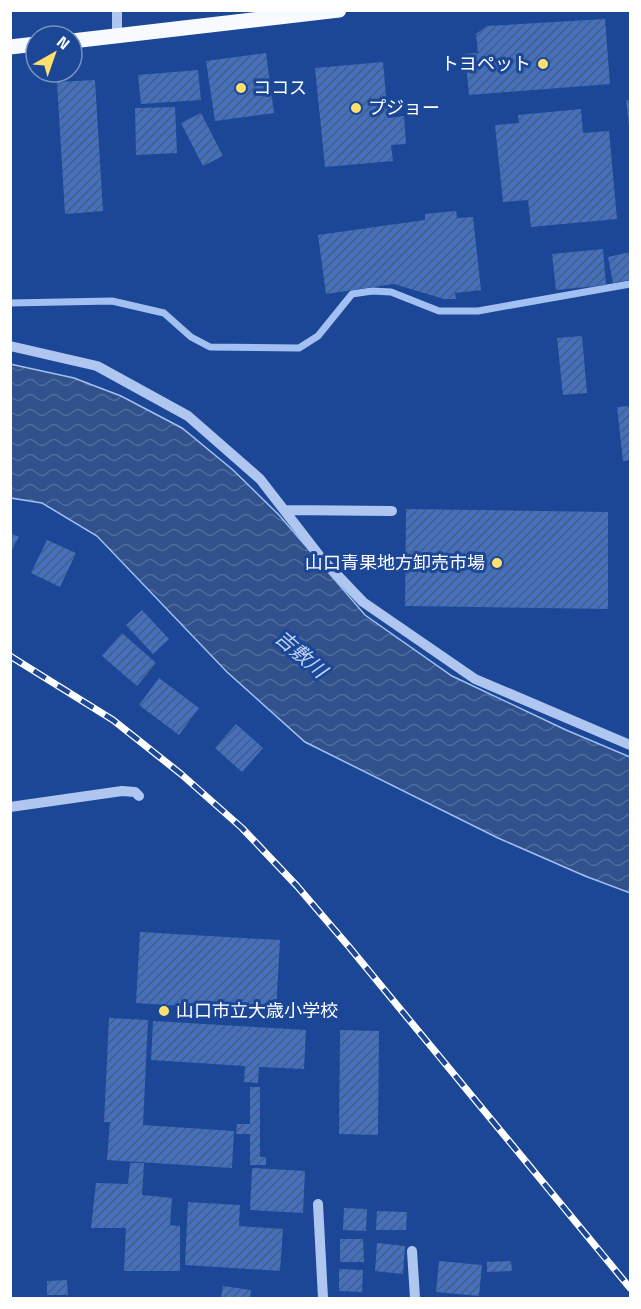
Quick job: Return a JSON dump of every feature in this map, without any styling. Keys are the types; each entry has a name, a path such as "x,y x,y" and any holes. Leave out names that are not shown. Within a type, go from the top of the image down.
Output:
{"main road":[{"path":"84,40 339,10"}],"street":[{"path":"117,10 117,36"},
{"path":"10,345 97,366 188,416 260,479 322,559 363,602 475,679 630,745"},
{"path":"284,510 392,511"},
{"path":"10,807 122,791 135,792 139,796"},
{"path":"318,1204 323,1299"},
{"path":"412,1251 415,1299"}],"water":[{"name":"吉敷川","path":"10,364 74,378 121,396 182,428 233,470 279,515 365,615 452,676 566,730 630,757 630,893 498,838 305,742 227,672 97,536 42,503 11,498"}],"building":[{"path":"605,19 610,84 469,95 465,54 478,53 476,34 487,26"},
{"path":"266,53 274,113 215,121 206,61"},
{"path":"383,62 388,118 404,116 406,144 391,145 393,161 325,167 315,68"},
{"path":"198,70 201,100 141,104 138,75"},
{"path":"95,80 103,211 65,214 57,84 84,84 84,81"},
{"path":"626,100 630,100 630,126 629,126"},
{"path":"175,107 177,153 136,155 135,108"},
{"path":"581,109 583,133 609,131 617,219 531,227 528,200 503,202 495,125 519,123 518,115"},
{"path":"201,113 223,156 203,166 181,123"},
{"path":"456,211 457,218 473,217 481,290 455,293 456,299 444,299 394,284 326,294 318,235 425,220 425,214"},
{"path":"603,249 606,285 556,290 552,254"},
{"path":"630,252 630,280 613,283 608,257"},
{"path":"582,336 587,393 563,395 557,338"},
{"path":"630,406 630,460 623,461 617,407"},
{"path":"406,509 608,512 608,609 405,606"},
{"path":"10,533 19,537 10,553"},
{"path":"47,540 76,553 60,587 31,573"},
{"path":"142,610 169,639 153,654 126,625"},
{"path":"122,633 156,663 137,686 102,656"},
{"path":"159,678 199,708 179,735 139,705"},
{"path":"236,724 263,748 242,772 215,748"},
{"path":"140,932 280,940 276,1012 136,1003"},
{"path":"109,1018 148,1020 143,1125 234,1131 232,1168 107,1160 110,1122 104,1122"},
{"path":"153,1021 306,1030 304,1069 259,1067 258,1083 244,1082 245,1066 151,1060"},
{"path":"340,1030 379,1031 378,1135 339,1134"},
{"path":"250,1087 260,1087 260,1157 266,1157 266,1165 250,1165 250,1134 236,1134 237,1124 250,1124"},
{"path":"130,1163 144,1163 142,1195 172,1198 170,1225 180,1226 180,1271 124,1271 126,1228 91,1228 96,1183 128,1184"},
{"path":"252,1168 305,1171 303,1213 250,1210"},
{"path":"188,1202 240,1205 239,1226 283,1229 280,1271 185,1265"},
{"path":"344,1208 367,1209 366,1231 343,1230"},
{"path":"377,1211 407,1212 406,1230 376,1230"},
{"path":"340,1239 363,1239 364,1262 340,1262"},
{"path":"377,1243 405,1246 403,1274 375,1271"},
{"path":"439,1261 482,1265 479,1296 436,1292"},
{"path":"511,1261 512,1271 487,1272 487,1262"},
{"path":"339,1269 363,1270 362,1292 339,1291"},
{"path":"67,1280 68,1295 47,1295 47,1281"},
{"path":"223,1286 251,1290 250,1298 221,1297"}],"waterway":[{"path":"10,303 112,301 164,313 191,337 210,347 299,348 318,336 352,294 372,291 391,292 439,311 478,311 630,284"}],"railway":[{"path":"10,656 113,720 181,774 242,828 297,886 350,948 630,1288"}],"place":[{"name":"トヨペット","path":"543,64"},
{"name":"ココス","path":"241,88"},
{"name":"プジョー","path":"356,108"},
{"name":"山口青果地方卸売市場","path":"497,563"},
{"name":"山口市立大歳小学校","path":"164,1011"}]}
